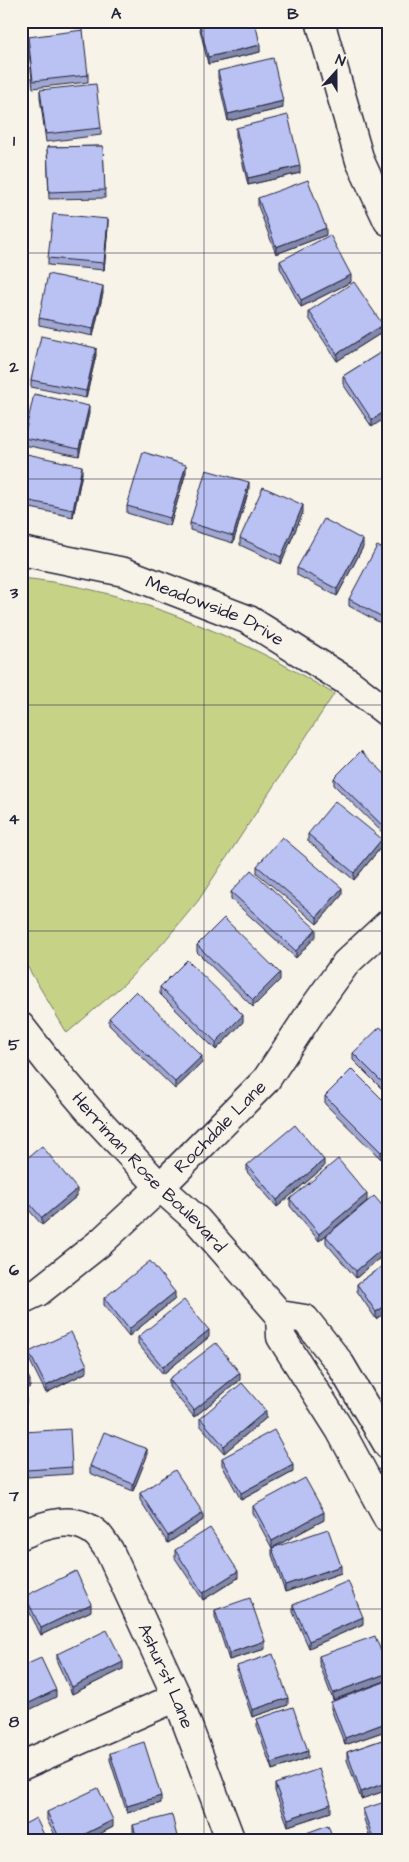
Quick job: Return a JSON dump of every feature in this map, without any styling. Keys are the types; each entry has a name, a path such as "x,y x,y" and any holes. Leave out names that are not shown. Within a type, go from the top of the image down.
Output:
{"street":[{"path":"320,21 360,161 388,221"},
{"name":"Meadowside Drive","path":"21,551 124,572 249,620 348,682 388,713"},
{"name":"Rochdale Lane","path":"21,1300 38,1292 101,1242 160,1187 266,1080 346,963 388,924"},
{"name":"Herriman Rose Boulevard","path":"21,1027 90,1111 160,1187 198,1220 280,1315"},
{"path":"388,1445 339,1362 306,1319 280,1315 281,1337 340,1430 388,1519"},
{"name":"Ashurst Lane","path":"21,1535 42,1526 63,1522 81,1524 97,1534 109,1550 177,1697 231,1841"},
{"path":"21,1766 177,1697"}],"green space":[{"path":"21,578 52,582 114,595 174,615 233,639 334,694 198,901 163,943 125,983 67,1033 21,956"}],"building":[{"path":"199,21 255,21 260,45 208,57"},
{"path":"83,30 88,75 33,81 28,37"},
{"path":"273,58 283,101 228,114 218,71"},
{"path":"96,84 101,128 46,134 40,90"},
{"path":"288,115 300,166 248,178 236,128"},
{"path":"103,146 105,190 49,192 47,147"},
{"path":"308,180 326,228 276,247 258,198"},
{"path":"53,214 108,219 104,263 48,258"},
{"path":"330,235 351,275 301,300 280,261"},
{"path":"48,274 103,286 93,329 39,318"},
{"path":"354,282 383,325 337,354 309,311"},
{"path":"41,336 96,348 86,391 31,380"},
{"path":"388,348 388,409 372,420 343,376"},
{"path":"34,394 89,406 79,449 24,438"},
{"path":"143,452 186,465 170,518 127,506"},
{"path":"27,454 82,466 73,510 21,499 21,482"},
{"path":"206,470 249,482 233,536 190,523"},
{"path":"263,487 303,505 281,557 240,538"},
{"path":"324,519 363,540 337,589 297,568"},
{"path":"377,546 388,551 388,620 349,599"},
{"path":"361,751 388,777 388,831 334,778"},
{"path":"335,801 382,839 354,873 308,834"},
{"path":"282,837 342,888 317,917 257,866"},
{"path":"251,870 316,929 296,951 231,892"},
{"path":"224,918 280,973 253,1000 197,945"},
{"path":"187,960 243,1015 216,1042 160,987"},
{"path":"136,991 202,1056 175,1082 109,1018"},
{"path":"380,1027 388,1034 388,1088 353,1053"},
{"path":"352,1069 388,1105 388,1145 381,1152 325,1096"},
{"path":"295,1125 324,1160 277,1200 247,1165"},
{"path":"42,1146 77,1189 42,1218 21,1194 21,1163"},
{"path":"338,1159 367,1194 319,1234 290,1199"},
{"path":"374,1196 388,1212 388,1244 356,1271 326,1236"},
{"path":"150,1261 175,1292 129,1329 104,1298"},
{"path":"388,1262 388,1304 376,1312 357,1284"},
{"path":"184,1300 209,1330 163,1367 138,1337"},
{"path":"71,1332 87,1365 46,1386 29,1352"},
{"path":"216,1343 240,1373 194,1410 169,1379"},
{"path":"21,1361 30,1380 21,1385"},
{"path":"242,1383 266,1411 224,1446 200,1418"},
{"path":"21,1386 26,1397 21,1400"},
{"path":"70,1429 72,1467 27,1470 24,1432"},
{"path":"274,1430 293,1465 241,1493 222,1458"},
{"path":"104,1432 147,1449 133,1484 90,1466"},
{"path":"175,1470 203,1513 168,1536 140,1493"},
{"path":"305,1478 324,1512 272,1541 253,1506"},
{"path":"210,1528 238,1571 203,1593 175,1550"},
{"path":"328,1529 341,1566 285,1585 272,1548"},
{"path":"76,1571 91,1604 41,1628 25,1596"},
{"path":"348,1581 363,1617 309,1641 293,1605"},
{"path":"250,1598 265,1641 229,1653 215,1610"},
{"path":"107,1630 123,1662 72,1687 57,1654"},
{"path":"375,1636 388,1673 333,1693 319,1656"},
{"path":"273,1654 288,1698 252,1710 237,1666"},
{"path":"41,1658 56,1690 21,1707 21,1667"},
{"path":"387,1681 388,1722 345,1738 331,1702"},
{"path":"293,1707 308,1751 272,1763 257,1719"},
{"path":"388,1738 388,1782 361,1792 347,1752"},
{"path":"144,1742 161,1796 127,1806 110,1753"},
{"path":"319,1769 331,1804 288,1819 275,1784"},
{"path":"98,1788 113,1820 71,1841 61,1841 47,1812"},
{"path":"388,1801 388,1836 374,1841 363,1809"},
{"path":"172,1815 178,1841 138,1841 133,1825"},
{"path":"36,1818 47,1841 21,1841 21,1826"},
{"path":"328,1825 334,1841 294,1841 293,1838"}]}
